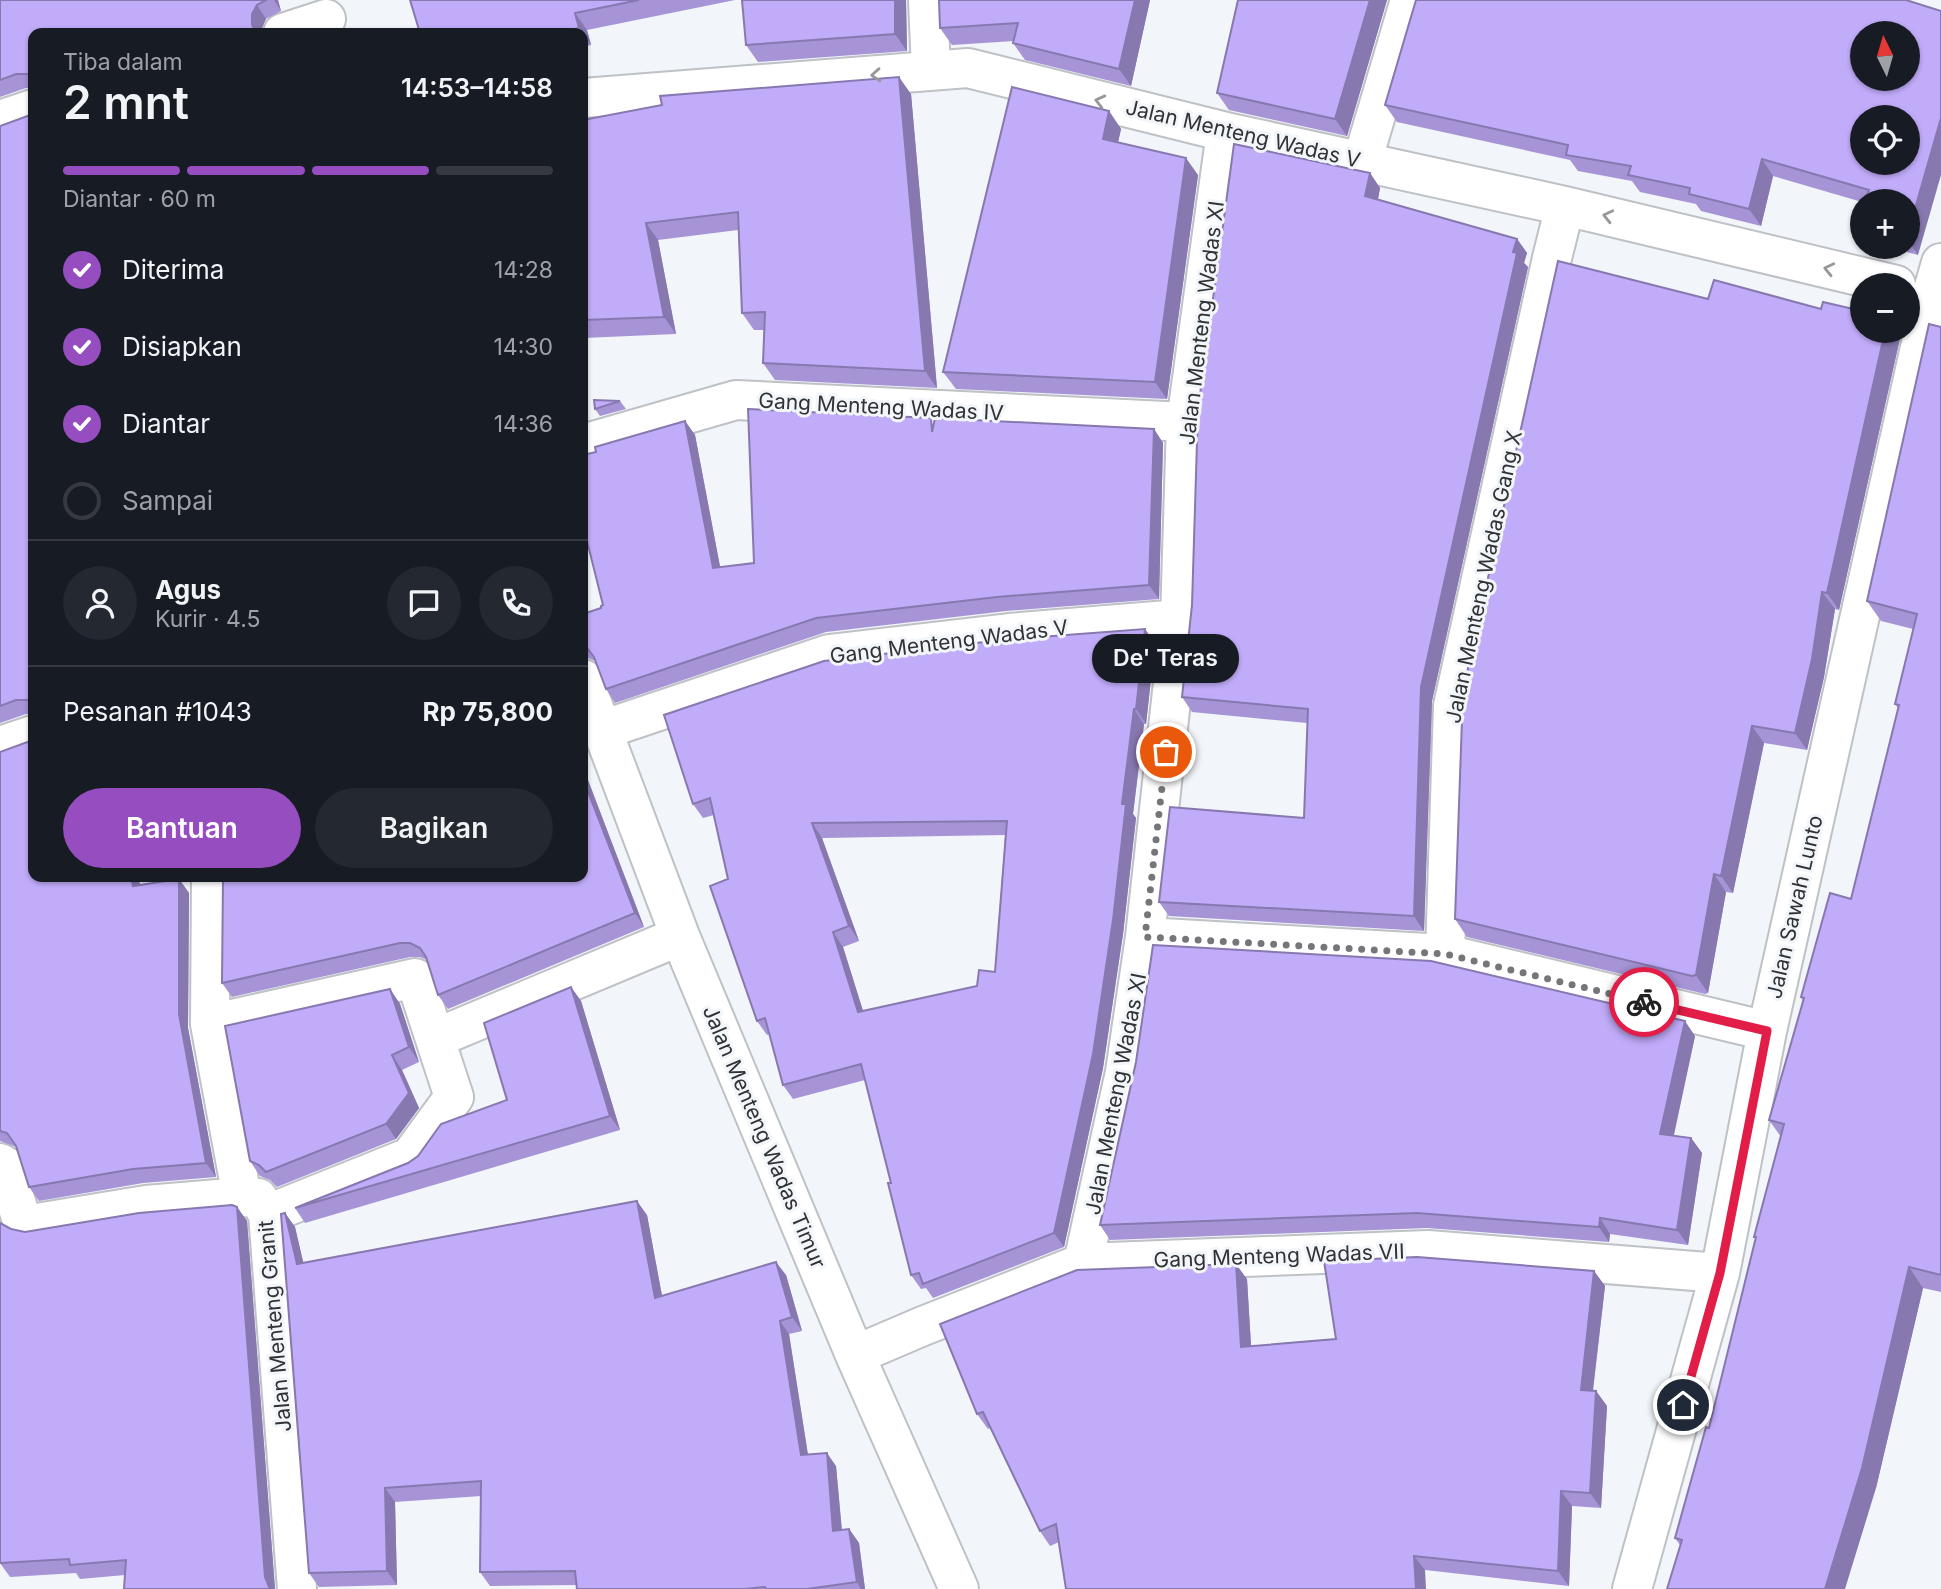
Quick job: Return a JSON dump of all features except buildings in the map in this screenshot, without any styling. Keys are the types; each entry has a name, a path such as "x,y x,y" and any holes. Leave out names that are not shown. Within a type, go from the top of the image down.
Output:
{"street":[{"path":"928,0 931,71"},
{"path":"1362,162 1410,0"},
{"path":"296,28 326,17"},
{"name":"Jalan Menteng Wadas V","path":"588,98 968,68 1226,132 1565,206 1850,274"},
{"path":"0,120 28,111"},
{"name":"Jalan Menteng Wadas XI","path":"1083,1264 1125,1072 1145,937 1180,619 1186,422 1226,132"},
{"name":"Jalan Menteng Wadas Gang X","path":"1445,954 1453,706 1565,206"},
{"name":"Jalan Sawah Lunto","path":"1632,1589 1720,1273 1767,1031 1927,282"},
{"name":"Gang Menteng Wadas IV","path":"588,443 736,400 1186,422"},
{"name":"Gang Menteng Wadas V","path":"602,730 830,654 1009,632 1180,619"},
{"name":"Jalan Menteng Wadas Timur","path":"588,692 680,936 855,1355 959,1589"},
{"path":"0,746 28,737"},
{"path":"210,1024 415,978 454,1097 410,1157 255,1205 210,1024 211,882"},
{"path":"436,1038 680,936"},
{"path":"1145,937 1445,954 1767,1031"},
{"name":"Jalan Menteng Granit","path":"0,1163 5,1166 10,1179 21,1218 31,1224 146,1205 255,1205 297,1589"},
{"name":"Gang Menteng Wadas VII","path":"855,1355 1083,1264 1428,1250 1720,1273"}],"way so far":[{"path":"1166,752 1145,937 1445,954 1644,1002"}],"place":[{"name":"De' Teras","path":"1166,752"}],"route":[{"path":"1644,1002 1767,1031 1720,1273 1683,1405"}]}
